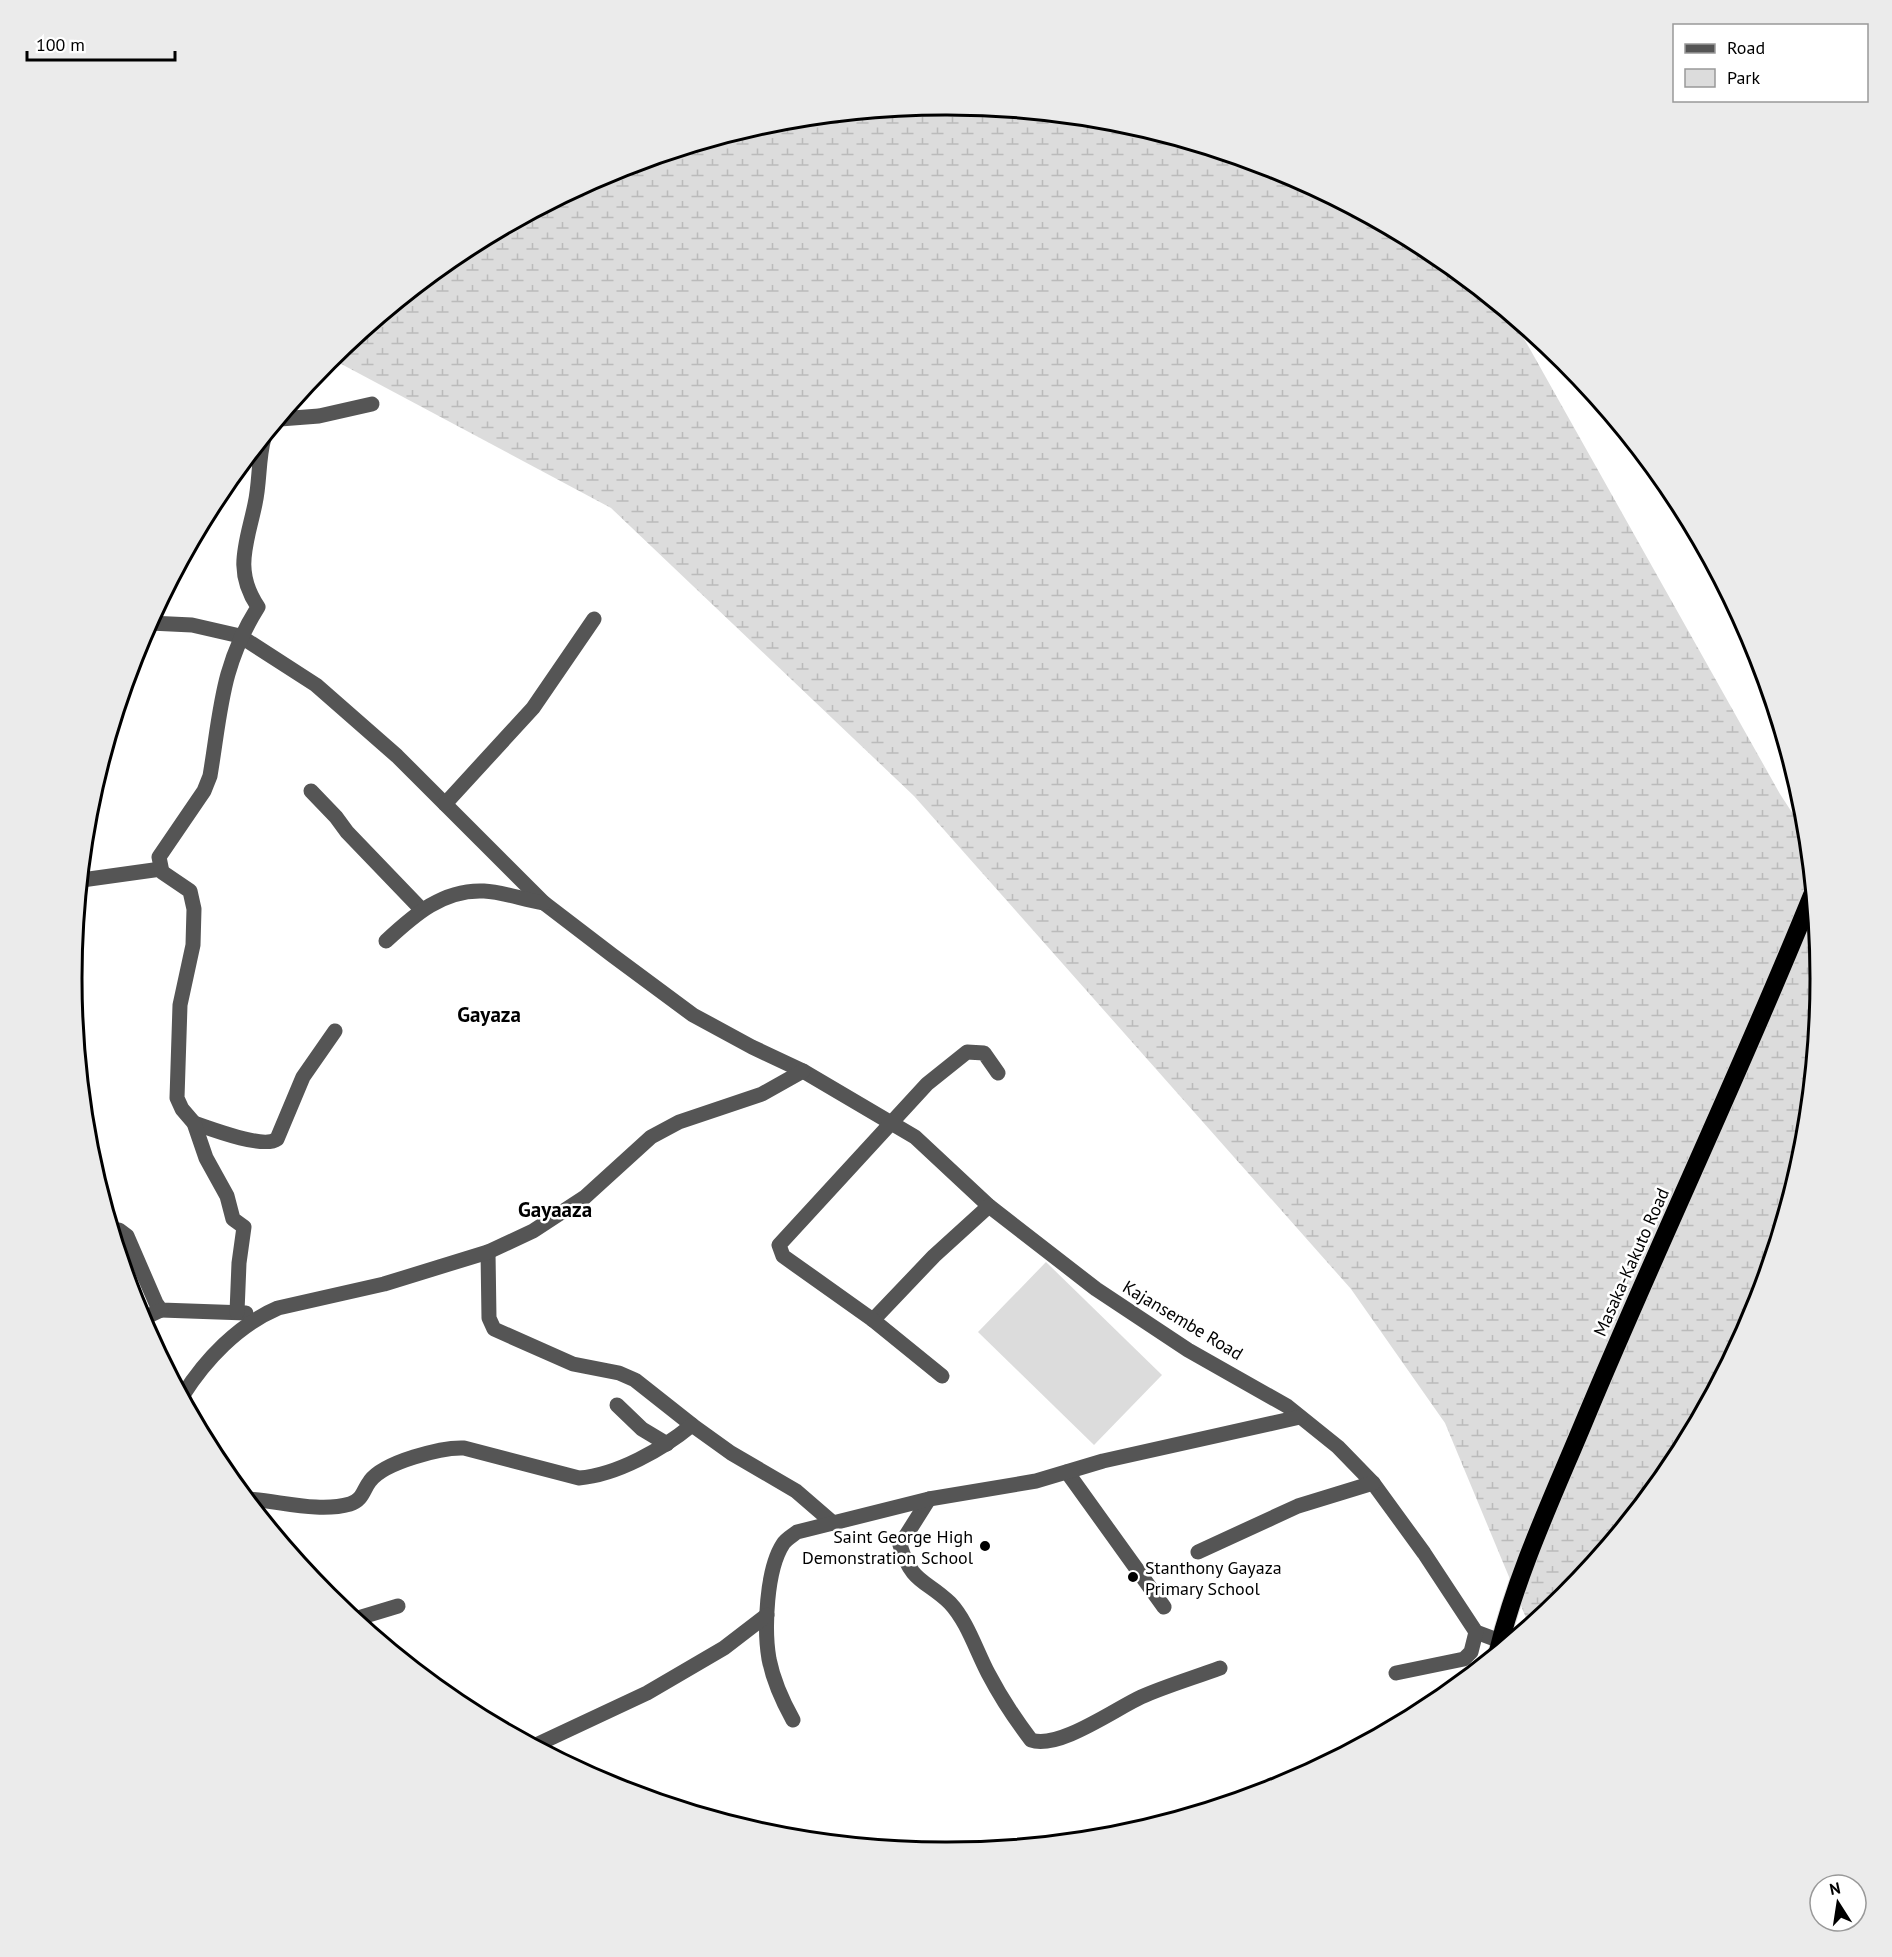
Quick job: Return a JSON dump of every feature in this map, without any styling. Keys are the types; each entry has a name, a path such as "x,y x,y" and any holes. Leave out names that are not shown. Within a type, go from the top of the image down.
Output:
{"highway":[{"name":"Masaka-Kakuto Road","path":"1501,1640 1530,1554 1609,1361 1685,1193 1806,908"}],"street":[{"path":"289,418 319,416 372,404"},
{"path":"160,869 159,857 204,791 210,776 224,681 240,636 258,607 246,589 244,564 246,536 255,503 262,452"},
{"path":"445,804 533,708 594,619"},
{"name":"Kajansembe Road","path":"160,623 192,625 240,636 316,685 397,756 544,903 693,1015 803,1071 915,1137 989,1206 1096,1289 1137,1318 1274,1397 1338,1447 1373,1483 1424,1553 1476,1632"},
{"path":"310,791 336,817 346,832 422,909"},
{"path":"89,879 160,869 185,886 193,898 193,945 180,1005 181,1041 176,1089 182,1109 194,1123 206,1158 227,1196 233,1219 244,1227 239,1263 237,1312"},
{"path":"386,940 422,909 435,902 484,891 544,903"},
{"path":"194,1123 226,1133 273,1142 277,1139 303,1077 335,1031"},
{"path":"942,1377 873,1320 783,1256 779,1245 893,1124 916,1094 967,1052 984,1053 998,1073"},
{"path":"187,1389 196,1374 230,1339 262,1315 278,1308 384,1284 488,1252 533,1231 585,1197 651,1137 679,1122 762,1094 803,1071"},
{"path":"873,1320 934,1256 989,1206"},
{"path":"121,1231 127,1236 161,1310"},
{"path":"488,1252 489,1318 494,1329 573,1364 619,1373 635,1380 731,1454 796,1491 833,1523"},
{"path":"151,1315 161,1310 262,1315"},
{"path":"617,1405 642,1429 667,1444"},
{"path":"792,1720 770,1662 766,1641 772,1576 784,1542 797,1532 929,1499 1036,1481 1103,1461 1300,1417"},
{"path":"258,1500 330,1507 352,1504 363,1496 369,1481 381,1471 447,1448 464,1448 579,1478 598,1476 667,1444 692,1425"},
{"path":"1067,1472 1164,1607"},
{"path":"1198,1552 1299,1506 1373,1483"},
{"path":"929,1499 900,1545 905,1560 915,1577 949,1602 958,1614 989,1675 1031,1740 1040,1743 1081,1729 1141,1697 1220,1668"},
{"path":"364,1616 398,1606"},
{"path":"543,1742 647,1693 724,1648 767,1615"},
{"path":"1396,1673 1464,1659 1471,1652 1476,1632 1496,1644"}],"green space":[{"path":"946,115 1059,122 1169,144 1224,161 1276,181 1328,204 1378,231 1472,293 1523,336 1794,815 1808,922 1810,978 1808,1035 1793,1147 1764,1256 1744,1309 1694,1410 1664,1458 1595,1548 1557,1589 1526,1618 1445,1423 1351,1289 914,796 611,508 340,363 420,293 514,231 564,204 668,161 723,144 778,132 833,122"},
{"path":"1046,1262 1162,1375 1094,1445 978,1332"}],"place":[{"name":"Saint George High Demonstration School","path":"985,1546"},
{"name":"Stanthony Gayaza Primary School","path":"1133,1577"}],"district":[{"name":"Gayaza","path":"489,1014"},
{"name":"Gayaaza","path":"555,1209"}]}
